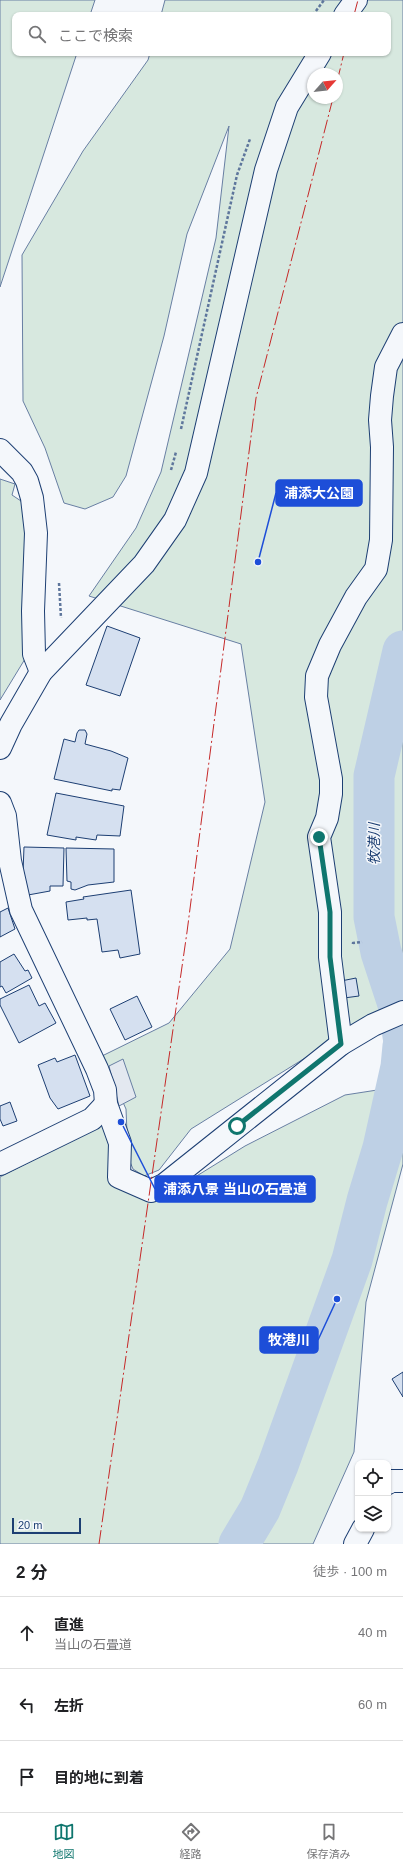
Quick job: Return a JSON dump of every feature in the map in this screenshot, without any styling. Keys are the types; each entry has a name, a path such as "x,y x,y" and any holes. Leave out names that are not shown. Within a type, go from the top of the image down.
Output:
{"street":[{"path":"348,12 356,0"},
{"path":"0,748 11,724 41,672 144,564 175,520 196,473 266,170 287,107 318,56"},
{"path":"341,1044 330,957 330,912 319,837 327,818 331,794 331,779 316,697 317,676 333,638 356,597 376,569 382,540 382,447 380,420 382,396 386,367 403,334"},
{"path":"0,450 22,472 32,498 36,534 33,611 34,654 41,672"},
{"path":"0,802 5,816 10,861 21,910 97,1068 105,1090 106,1104 120,1143 119,1176 151,1191 164,1185 341,1044 394,1016"},
{"path":"0,1164 92,1120 106,1104"},
{"path":"391,1481 403,1480"},
{"path":"355,1544 361,1532"}],"path":[{"path":"315,12 324,0"},
{"path":"180,433 236,175 250,139"},
{"path":"170,473 176,448"},
{"path":"58,582 62,620 66,614"},
{"path":"353,943 362,942"}],"shaded area":[{"path":"0,0 95,0 91,12 12,12 12,56 76,56 0,287"},
{"path":"165,0 403,0 403,997 191,1129 159,1170 144,1176 133,1169 128,1157 126,1109 102,1056 169,1023 230,949 265,802 241,644 89,596 136,528 161,472 216,238 229,126 187,234 164,336 126,476 113,497 85,509 64,503 45,448 23,401 22,255 83,151 148,60 149,56 391,56 391,12 162,12"},
{"path":"0,479 15,484 12,495 21,501 30,527 28,654 0,700"},
{"path":"123,1059 136,1097 119,1106 109,1066"},
{"path":"403,1086 403,1164 366,1302 354,1452 313,1544 0,1544 0,1177 108,1122 115,1183 166,1195 245,1146 345,1095"}],"building":[{"path":"107,626 140,638 120,696 86,685"},
{"path":"79,730 85,730 87,734 85,744 111,751 128,758 120,790 112,789 112,791 54,779 64,739 75,742"},
{"path":"56,793 124,806 120,836 97,835 96,840 76,837 76,840 47,835"},
{"path":"24,847 64,848 63,886 50,886 50,891 28,895 23,872"},
{"path":"66,848 114,849 114,882 88,885 75,890 71,889 71,882 67,881"},
{"path":"131,890 140,954 120,958 118,950 102,952 97,919 87,920 87,918 68,920 66,902 84,899 83,897"},
{"path":"8,908 15,929 0,937 0,912"},
{"path":"14,954 25,971 28,970 32,978 6,993 2,986 0,987 0,962"},
{"path":"356,978 359,996 344,998 341,981"},
{"path":"29,985 39,1006 45,1003 56,1023 19,1043 0,1005 0,999"},
{"path":"137,996 152,1027 125,1040 110,1009"},
{"path":"75,1055 90,1096 58,1109 50,1098 38,1065 55,1058 57,1062"},
{"path":"10,1102 17,1121 3,1126 0,1119 0,1106"},
{"path":"403,1372 403,1397 392,1379"}],"waterway":[{"name":"牧港川","path":"403,651 374,776 374,917 381,952 399,1007 403,1036"},
{"name":"牧港川","path":"239,1544 260,1509 278,1465 352,1260 367,1201 383,1148 401,1067 403,1046"}],"power":[{"path":"355,12 358,0"},
{"path":"340,68 343,56"},
{"path":"99,1544 187,932 256,398 331,104"}],"place":[{"name":"浦添大公園","path":"258,562"},
{"name":"浦添八景 当山の石畳道","path":"121,1122"},
{"name":"牧港川","path":"337,1299"}],"route":[{"path":"237,1126 341,1044 330,957 330,912 319,837"}]}
